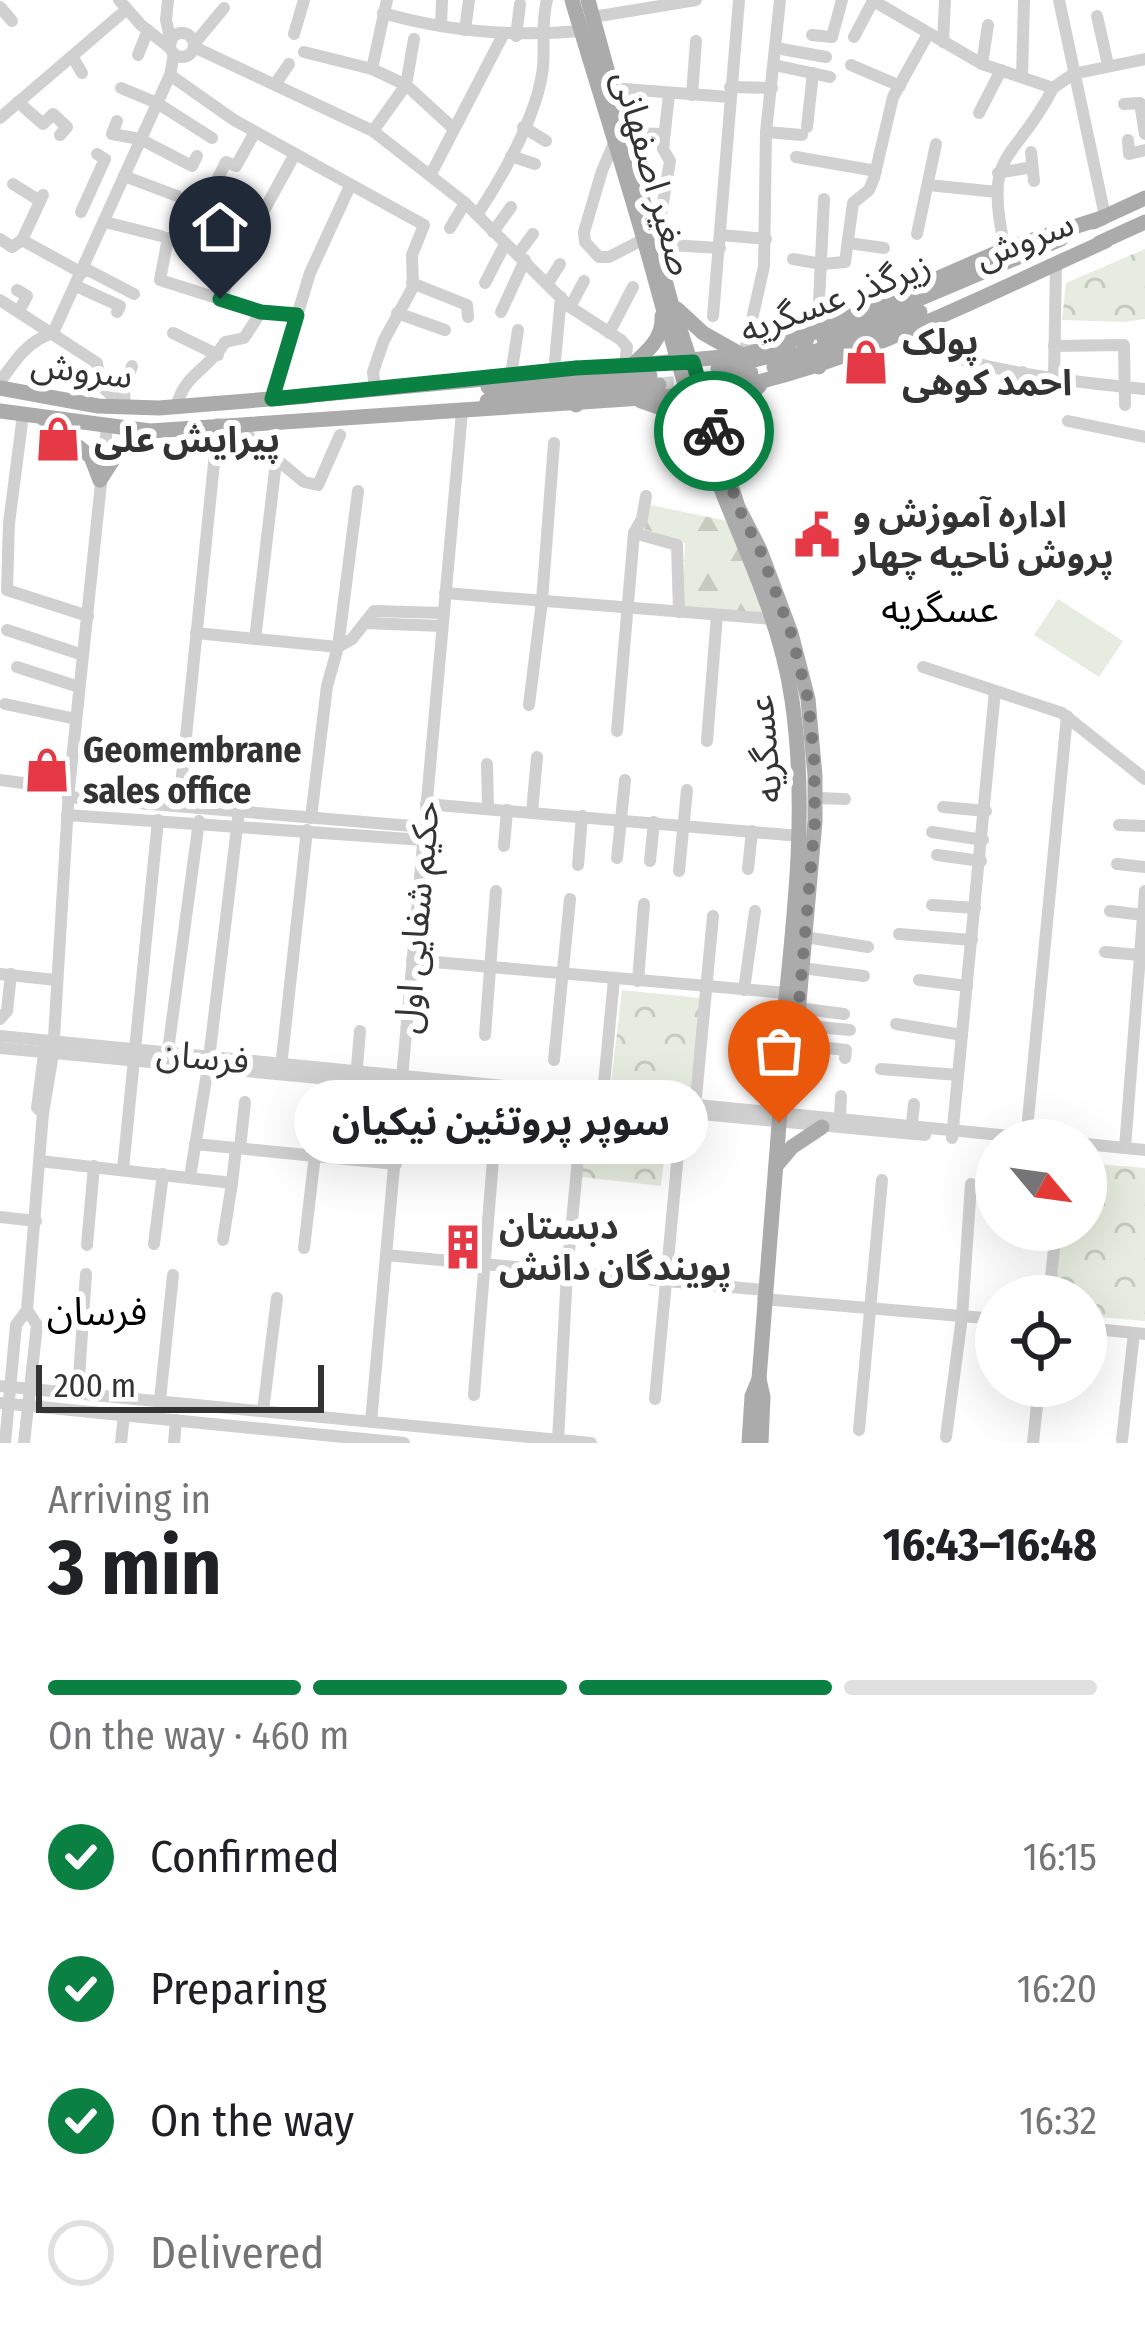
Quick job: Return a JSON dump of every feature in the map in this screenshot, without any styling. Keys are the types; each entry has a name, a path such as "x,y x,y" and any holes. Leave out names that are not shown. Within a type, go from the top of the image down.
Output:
{"main road":[{"name":"صغیر اصفهانی","path":"572,0 585,17 612,88 666,304 695,395"},
{"name":"صغیر اصفهانی","path":"585,17 614,143 648,233"},
{"name":"سروش","path":"1103,217 1145,198"},
{"path":"302,396 744,355 808,335 1005,248 1103,217"},
{"name":"زیرگذر عسگریه","path":"718,375 815,342 1045,247 1103,217"},
{"name":"سروش","path":"718,375 820,352 1145,222"},
{"path":"338,427 462,412 695,395 761,384 819,367 1106,241"},
{"path":"627,367 651,348 663,324 666,304 703,333 744,355"},
{"path":"808,335 803,352 808,362 819,367"},
{"path":"576,368 590,382 590,392 576,405"},
{"name":"سروش","path":"0,385 117,406 176,406 659,380 338,427 226,424 150,431 0,411"},
{"path":"738,507 730,418 761,384"},
{"name":"عسگریه","path":"695,395 704,443 728,509 752,556 772,620 792,700 802,792 777,1089 779,1118 758,1429 748,1443"},
{"name":"عسگریه","path":"695,395 738,507 760,550 808,699 816,798 798,1017 788,1094 779,1118"},
{"path":"633,398 661,408 704,443"},
{"path":"107,426 117,406"},
{"path":"43,418 92,457 100,481"},
{"path":"100,481 116,454 150,431"},
{"path":"774,1168 792,1147 822,1126"},
{"path":"738,1443 758,1429 771,1443"}],"street":[{"path":"7,0 0,6 12,22"},
{"path":"0,385 19,355 38,338 53,333 170,75 168,0"},
{"path":"294,34 304,0"},
{"path":"441,26 442,0"},
{"path":"465,30 469,0"},
{"path":"477,214 500,182 543,70 547,0"},
{"path":"372,69 385,7 441,26 509,36 544,34 585,17 646,4 696,0"},
{"path":"713,316 739,0"},
{"path":"744,355 766,239 766,132 780,0"},
{"path":"812,35 832,37 842,0"},
{"path":"854,37 872,0 982,64 1053,88"},
{"path":"900,18 901,0"},
{"path":"943,42 945,0"},
{"path":"1022,77 1024,0"},
{"path":"1063,1 1103,217"},
{"path":"431,174 509,36 520,4"},
{"path":"0,118 123,5 172,48"},
{"path":"194,45 224,8"},
{"path":"1096,16 1108,64"},
{"path":"982,64 988,25"},
{"path":"138,55 148,30"},
{"path":"172,48 180,34 191,38 194,45 373,131 465,202 565,302 627,347 627,367"},
{"path":"793,260 845,262 853,202 869,190 900,86 928,34"},
{"path":"373,131 406,85 414,39"},
{"path":"692,95 696,41"},
{"path":"776,48 826,56"},
{"path":"304,52 372,69 406,85 453,128"},
{"path":"72,56 82,73"},
{"path":"1005,248 998,173 1004,157 1053,88 1073,74 1145,59"},
{"path":"276,83 289,64"},
{"path":"851,64 900,86"},
{"path":"774,65 830,77"},
{"path":"979,113 1001,70"},
{"path":"766,132 805,131 813,74"},
{"path":"170,75 255,131 424,225 412,255 412,283 373,372 375,388"},
{"path":"121,88 157,103 212,138"},
{"path":"612,88 692,95 772,88"},
{"path":"614,143 584,232 585,242 598,257 609,257 648,233 662,214 670,161 663,149 669,94"},
{"path":"18,102 43,124 53,115 67,127 60,135"},
{"path":"1124,104 1140,103 1145,134"},
{"path":"117,121 112,134 140,139 192,166 197,157"},
{"path":"523,127 546,141"},
{"path":"215,184 226,162 236,166 255,131"},
{"path":"629,133 664,134"},
{"path":"1128,140 1129,154 1145,150"},
{"path":"917,234 935,144"},
{"path":"81,212 105,159 97,154"},
{"path":"257,223 295,154"},
{"path":"511,156 535,164"},
{"path":"796,157 876,171"},
{"path":"998,173 1032,166"},
{"path":"124,176 177,196"},
{"path":"0,239 12,248 22,241 42,198 13,184"},
{"path":"928,184 997,192"},
{"path":"272,399 310,273 350,186"},
{"path":"91,194 112,205"},
{"path":"824,199 819,301 825,327"},
{"path":"450,228 465,202"},
{"path":"493,232 511,207"},
{"path":"105,222 164,237 160,280 261,312 297,315"},
{"path":"501,312 533,234"},
{"path":"670,244 766,239"},
{"path":"22,241 120,305 117,312"},
{"path":"849,243 884,248"},
{"path":"485,283 505,244"},
{"path":"220,299 238,252"},
{"path":"1054,378 1056,263"},
{"path":"548,283 560,264"},
{"path":"81,276 134,295"},
{"path":"555,361 565,302 584,281"},
{"path":"412,283 467,305 469,317"},
{"path":"609,333 633,287"},
{"path":"17,290 27,296 19,311"},
{"path":"0,300 97,363 100,385 117,406 132,366"},
{"path":"176,406 191,374 218,355 225,343 244,338 261,312"},
{"path":"397,313 422,329 445,330"},
{"path":"511,375 518,330"},
{"path":"904,330 919,346 1022,372 1145,389"},
{"path":"173,333 218,355"},
{"path":"1054,346 1124,345 1125,405"},
{"path":"1019,391 1022,372"},
{"path":"1083,401 1084,383"},
{"name":"حکیم شفایی اول","path":"371,1422 412,961 416,833 426,804 462,412"},
{"path":"23,415 4,523 7,590 88,616"},
{"path":"1067,421 1145,437"},
{"path":"179,805 196,633 226,424 304,482 318,485 338,427"},
{"path":"4,1443 5,1386 16,1325 28,1310 68,793 107,426"},
{"path":"529,705 554,442"},
{"path":"255,639 276,462"},
{"path":"280,1069 326,686 338,647 358,491"},
{"path":"617,731 634,533 646,496"},
{"path":"634,533 677,544 679,612"},
{"path":"446,593 772,620"},
{"path":"707,741 717,615"},
{"path":"196,633 338,647 352,639 365,622 443,620"},
{"path":"7,630 83,655"},
{"path":"17,667 80,687"},
{"path":"923,668 1066,716 1145,778"},
{"path":"952,1134 995,691"},
{"path":"5,704 76,718"},
{"path":"1028,1119 1066,716"},
{"path":"532,812 537,757"},
{"path":"487,764 488,808"},
{"path":"616,858 625,779"},
{"path":"0,780 86,798 179,805 238,818 416,833"},
{"path":"679,871 687,790"},
{"path":"86,798 77,807 86,816"},
{"path":"816,798 845,799"},
{"path":"426,804 800,836"},
{"path":"944,807 986,811"},
{"path":"503,847 507,810"},
{"path":"67,815 199,821 238,818"},
{"path":"578,865 582,816"},
{"path":"190,1178 238,818"},
{"path":"123,1169 158,820"},
{"path":"167,1057 199,821"},
{"path":"650,861 654,822"},
{"path":"1119,825 1145,826"},
{"path":"748,869 752,831"},
{"path":"932,832 983,840"},
{"path":"937,855 980,861"},
{"path":"1117,864 1145,867"},
{"path":"485,1035 496,891"},
{"path":"1125,1148 1145,891"},
{"path":"554,1060 570,899"},
{"path":"638,981 644,904"},
{"path":"932,905 975,908"},
{"path":"744,990 755,911"},
{"path":"1110,911 1144,911"},
{"path":"655,1399 713,916"},
{"path":"898,934 972,940"},
{"path":"805,937 868,947"},
{"path":"1105,952 1140,956"},
{"path":"412,961 785,993"},
{"path":"802,968 864,976"},
{"path":"0,1019 8,1011 5,974 56,980"},
{"path":"602,1101 614,979"},
{"path":"919,980 967,986"},
{"path":"798,1017 844,1014"},
{"path":"798,1017 850,1030"},
{"path":"896,1024 962,1035"},
{"path":"356,1076 361,1031"},
{"name":"فرسان","path":"0,1036 49,1047"},
{"path":"794,1044 846,1050 845,1058"},
{"name":"فرسان","path":"0,1048 134,1054 822,1126 975,1136"},
{"name":"فرسان","path":"280,1069 324,1078 356,1076"},
{"path":"881,1069 958,1075"},
{"path":"304,1248 324,1078"},
{"path":"840,1118 841,1096"},
{"path":"558,1440 583,1100"},
{"path":"223,1240 245,1102"},
{"path":"911,1130 914,1104"},
{"name":"فرسان","path":"779,1118 840,1118 911,1130"},
{"name":"فرسان","path":"952,1134 975,1139"},
{"path":"195,1144 396,1164"},
{"path":"474,1394 494,1147"},
{"path":"1107,1148 1145,1153"},
{"path":"1107,1150 1145,1153"},
{"path":"40,1161 232,1183"},
{"path":"87,1245 94,1166"},
{"path":"154,1244 163,1174"},
{"path":"859,1430 882,1180"},
{"path":"946,1437 962,1317 970,1184"},
{"path":"0,1217 36,1221"},
{"path":"386,1256 975,1318"},
{"path":"79,1392 86,1274"},
{"path":"160,1400 173,1276"},
{"path":"263,1411 277,1298"},
{"path":"24,1443 37,1325 28,1310"},
{"path":"1107,1330 1140,1333 1122,1440"},
{"path":"5,1386 592,1443"},
{"path":"5,1403 196,1422 268,1436 404,1443"},
{"path":"196,1422 197,1404"},
{"path":"1033,1443 1037,1407"},
{"path":"121,1443 124,1415"},
{"path":"174,1443 176,1420"}],"green space":[{"path":"1145,249 1145,319 1062,320 1066,283"},
{"path":"651,505 727,521 765,613 683,608 685,543 644,529"},
{"path":"1058,599 1123,641 1099,677 1034,635"},
{"path":"622,990 701,998 690,1093 611,1084"},
{"path":"589,1115 668,1124 661,1186 582,1177"},
{"path":"1107,1165 1145,1168 1145,1321 1107,1318 1107,1275 1055,1275 1058,1251 1107,1251"}],"tunnel":[{"path":"659,385 718,380"}],"way so far":[{"path":"714,431 738,507 760,550 791,633 808,699 814,756 815,821 797,1025 788,1094 779,1123"}],"place":[{"name":"پولک احمد کوهی","path":"866,362"},
{"name":"پیرایش علی","path":"58,439"},
{"name":"اداره آموزش و پروش ناحیه چهار","path":"817,535"},
{"name":"Geomembrane sales office","path":"47,770"},
{"name":"سوپر پروتئین نیکیان","path":"779,1123"},
{"name":"دبستان پویندگان دانش","path":"463,1247"}],"district":[{"name":"عسگریه","path":"940,608"},
{"name":"فرسان","path":"97,1311"}],"route":[{"path":"220,299 261,312 297,315 272,399 576,368 693,362 714,431"}]}
